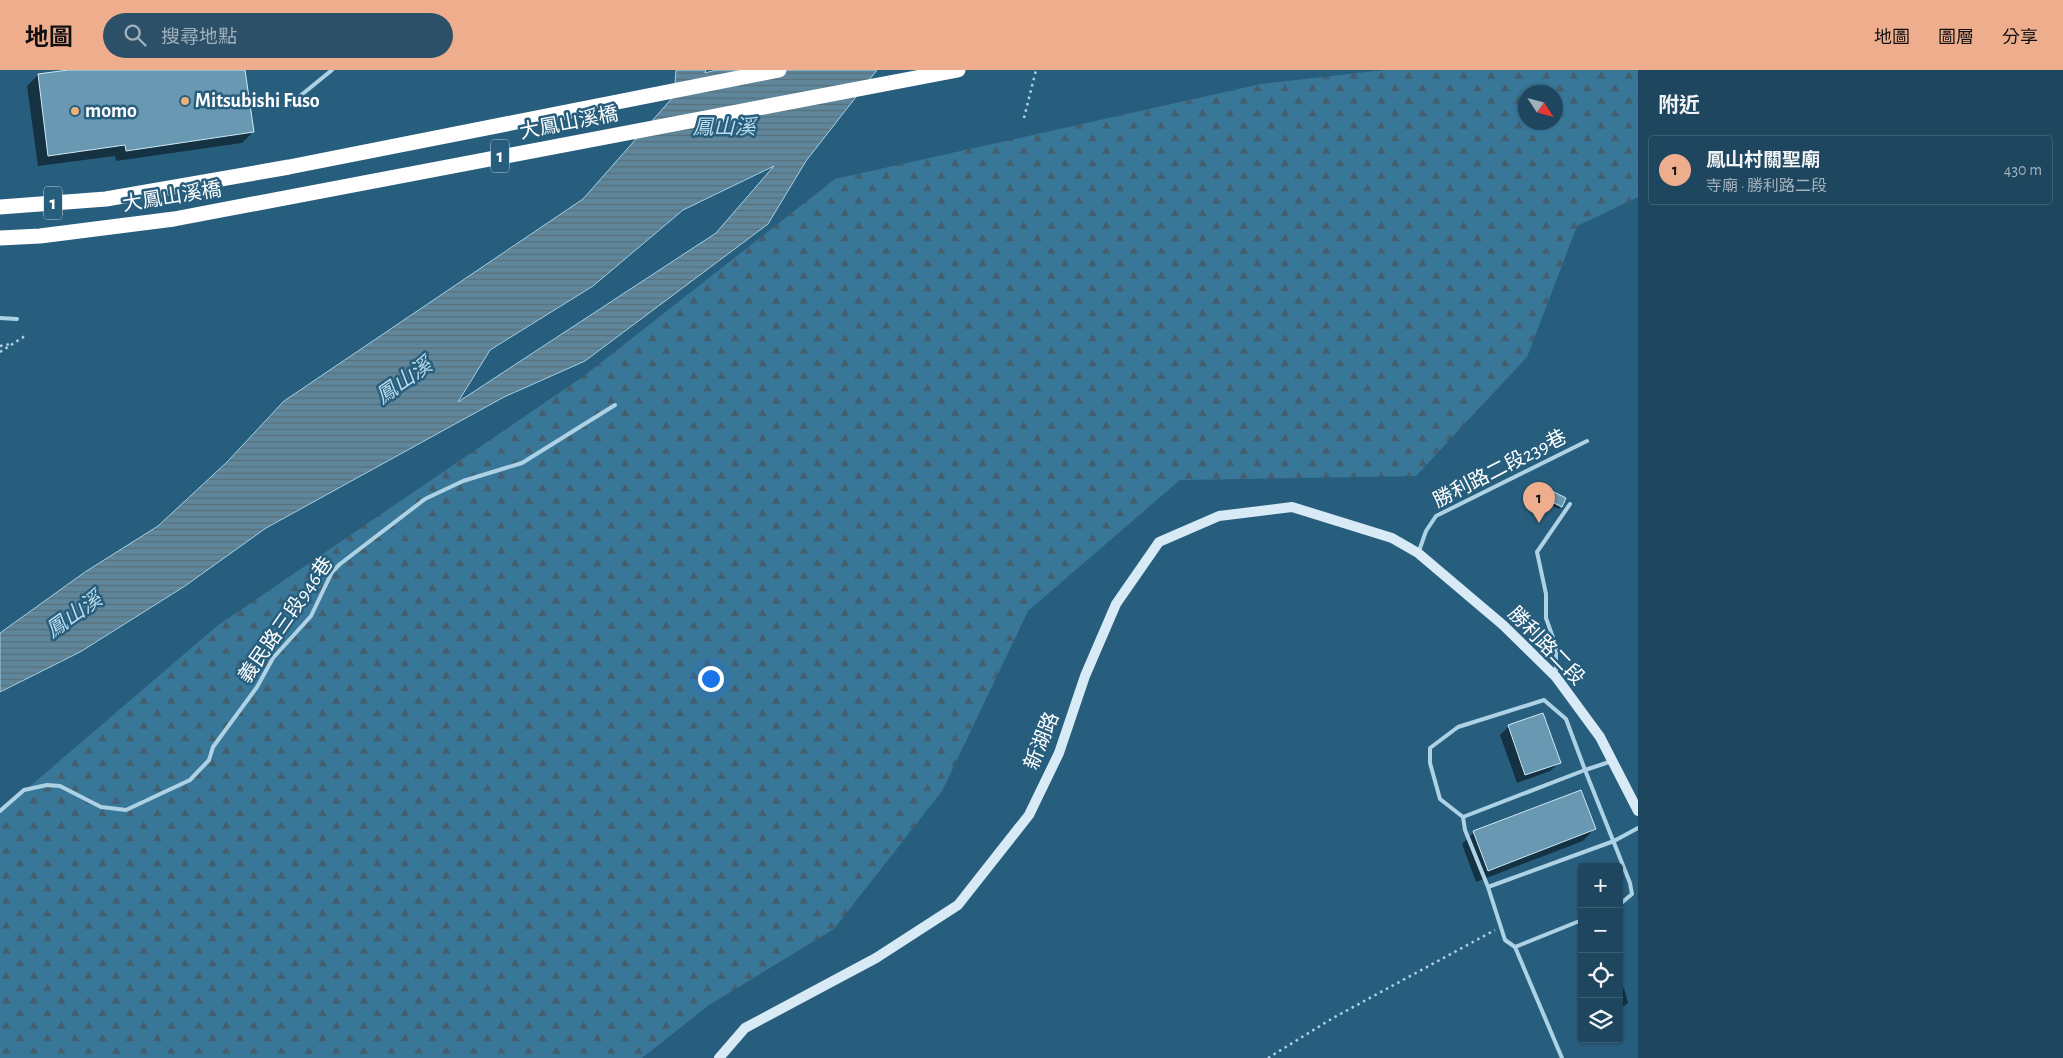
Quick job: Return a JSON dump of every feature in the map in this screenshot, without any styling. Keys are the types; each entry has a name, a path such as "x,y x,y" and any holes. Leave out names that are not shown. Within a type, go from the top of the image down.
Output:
{"highway":[{"name":"大鳳山溪橋","path":"0,207 106,199 289,167 779,70"},
{"name":"大鳳山溪橋","path":"0,238 40,236 174,219 958,70"}],"main road":[{"name":"新湖路","path":"719,1058 745,1028 876,958 958,905 1029,815 1059,753 1085,676 1116,604 1159,542 1219,516 1292,507 1392,538"},
{"name":"勝利路二段","path":"1392,538 1418,553 1503,625 1556,677 1600,737 1638,811"}],"lane":[{"path":"289,105 332,70"},
{"path":"0,318 17,320"},
{"name":"義民路三段946巷","path":"0,811 24,790 47,785 60,786 101,807 126,810 190,780 209,760 213,747 257,688 273,658 311,616 332,572 340,564 425,499 463,480 522,462 615,405"},
{"name":"勝利路二段239巷","path":"1418,553 1426,531 1436,516 1587,441"},
{"path":"1556,677 1556,646 1546,618 1546,594 1537,552 1570,504"},
{"path":"1562,1058 1515,947 1505,940 1488,887 1465,830 1463,817 1440,799 1430,763 1430,748 1458,727 1544,700 1566,719 1621,863"},
{"path":"1463,817 1613,761"},
{"path":"1488,887 1614,841 1638,828"},
{"path":"1623,868 1632,894 1623,902"},
{"path":"1515,947 1578,922"}],"path":[{"path":"1024,118 1036,70"},
{"path":"0,352 25,336"},
{"path":"0,346 12,344"},
{"path":"1268,1058 1333,1018 1501,927"}],"green space":[{"path":"1384,70 1638,70 1638,197 1577,226 1527,357 1416,476 1180,480 1028,611 942,791 834,929 709,1005 642,1058 0,1058 0,812 217,626 584,376 835,179 1261,84"}],"water":[{"name":"鳳山溪","path":"676,70 706,70 705,73 716,70 877,70 806,161 768,224 585,361 504,397 266,528 185,586 80,652 0,692 0,633 85,572 158,526 227,462 284,401 583,199 674,96","holes":["774,166 716,233 458,402 490,350 593,286 683,210"]}],"building":[{"path":"68,70 245,70 254,132 126,151 125,145 48,156 38,74"},
{"path":"1552,491 1566,498 1562,507 1548,500"},
{"path":"1543,713 1561,763 1525,775 1508,725"},
{"path":"1581,790 1596,829 1488,871 1473,831"}],"place":[{"name":"Mitsubishi Fuso","path":"185,101"},
{"name":"momo","path":"75,111"},
{"name":"鳳山村關聖廟","path":"1539,523"}]}
